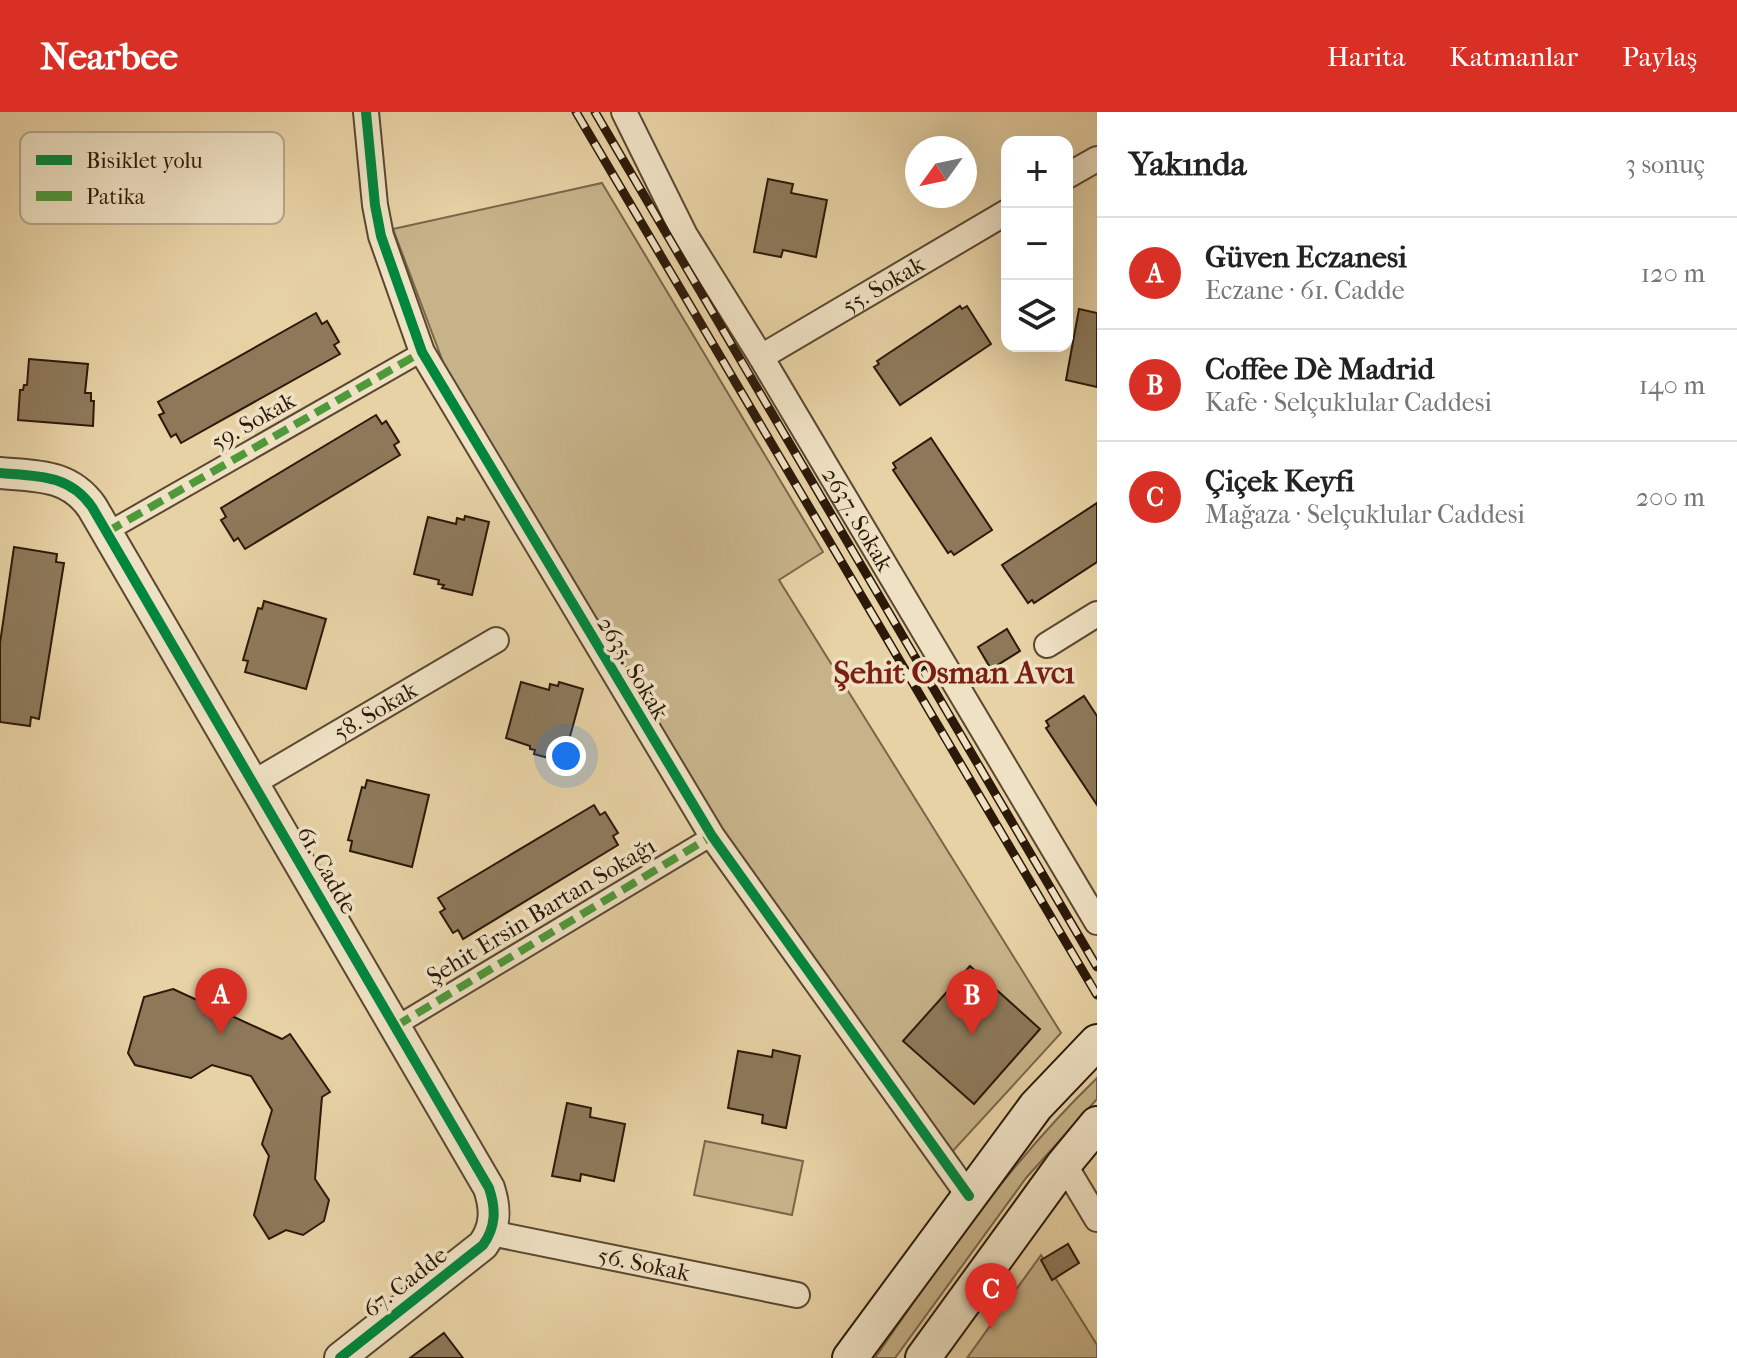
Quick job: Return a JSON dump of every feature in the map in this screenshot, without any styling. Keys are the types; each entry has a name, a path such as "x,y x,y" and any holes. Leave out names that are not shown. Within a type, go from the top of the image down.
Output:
{"main road":[{"path":"850,1358 1036,1106 1097,1042"},
{"path":"923,1358 1064,1164 1097,1124"}],"street":[{"name":"2635. Sokak","path":"366,112 381,236 422,352 712,836 969,1196"},
{"name":"2637. Sokak","path":"624,112 685,235 761,357 1097,922"},
{"path":"1073,173 1097,159"},
{"name":"55. Sokak","path":"761,357 1001,216"},
{"name":"59. Sokak","path":"107,532 422,352"},
{"name":"61. Cadde","path":"0,473 46,476 65,482 86,499 485,1180 494,1213 491,1233"},
{"path":"1047,645 1097,614"},
{"name":"58. Sokak","path":"253,783 496,640"},
{"name":"Şehit Ersin Bartan Sokağı","path":"396,1026 712,836"},
{"path":"1064,1164 1097,1219"},
{"name":"56. Sokak","path":"491,1233 797,1295"},
{"name":"67. Cadde","path":"340,1358 476,1252 491,1233"}],"shaded area":[{"path":"602,183 823,552 779,580 1061,1033 952,1152 730,842 449,378 393,229"},
{"path":"1097,1078 1097,1099 1026,1178 895,1358 875,1358 1006,1177"},
{"path":"705,1141 803,1161 792,1215 694,1195"},
{"path":"1041,1255 1097,1345 1097,1358 967,1358"}],"building":[{"path":"768,179 793,184 791,193 827,200 816,257 783,250 781,257 754,252"},
{"path":"960,306 962,309 967,306 991,344 900,405 874,367 879,364 877,361"},
{"path":"1079,309 1097,313 1097,387 1066,380"},
{"path":"316,313 322,324 327,321 339,342 334,345 340,354 181,443 176,434 171,437 159,415 164,413 158,402"},
{"path":"29,359 88,364 85,393 91,393 91,401 94,401 93,426 18,420 20,390 27,385"},
{"path":"376,415 382,424 386,421 399,442 394,445 400,455 245,549 238,538 234,541 221,520 226,517 221,508"},
{"path":"931,438 992,530 954,555 951,551 948,553 893,470 896,468 893,463"},
{"path":"1097,503 1097,562 1034,603 1032,600 1028,603 1002,565"},
{"path":"465,516 489,522 472,595 442,588 444,585 438,584 439,580 414,574 428,517 456,524 457,518 464,520"},
{"path":"14,547 57,554 56,562 64,563 39,719 31,717 30,726 0,722 0,643"},
{"path":"264,601 326,619 306,689 245,672 248,661 243,660 258,608 262,609"},
{"path":"1007,629 1020,651 991,669 978,647"},
{"path":"521,682 549,690 550,684 558,686 559,682 583,689 563,762 534,754 535,750 530,746 506,738"},
{"path":"1084,696 1097,716 1097,805 1046,728 1049,726 1046,721"},
{"path":"367,780 429,795 412,867 350,851 352,841 348,840 362,787 365,788"},
{"path":"594,805 600,815 605,812 618,833 613,836 618,845 463,939 458,930 453,933 440,912 445,909 438,898"},
{"path":"970,966 1040,1029 974,1104 903,1041"},
{"path":"173,989 282,1039 290,1034 330,1092 322,1097 315,1179 329,1200 324,1221 303,1235 286,1230 269,1239 254,1215 269,1156 262,1144 272,1110 251,1076 212,1065 191,1078 135,1065 128,1053 144,997"},
{"path":"773,1050 800,1056 786,1128 762,1123 763,1115 728,1108 738,1051 772,1057"},
{"path":"567,1103 591,1108 590,1117 625,1124 614,1181 581,1174 580,1181 552,1176"},
{"path":"1068,1244 1079,1263 1052,1280 1041,1260"},
{"path":"444,1333 463,1358 410,1358"}],"railway":[{"path":"576,112 1097,995"},
{"path":"595,112 1097,967"}],"marked path":[{"path":"107,532 422,352"},
{"path":"396,1026 712,836"}],"cycle path":[{"path":"366,112 381,236 422,352 712,836 969,1196"},
{"path":"0,473 39,476 62,483 73,488 92,507 489,1188 494,1218 483,1245 340,1358"}],"place":[{"name":"Güven Eczanesi","path":"221,1034"},
{"name":"Coffee Dè Madrid","path":"972,1035"},
{"name":"Çiçek Keyfi","path":"991,1329"}],"district":[{"name":"Şehit Osman Avcı","path":"954,672"}]}
